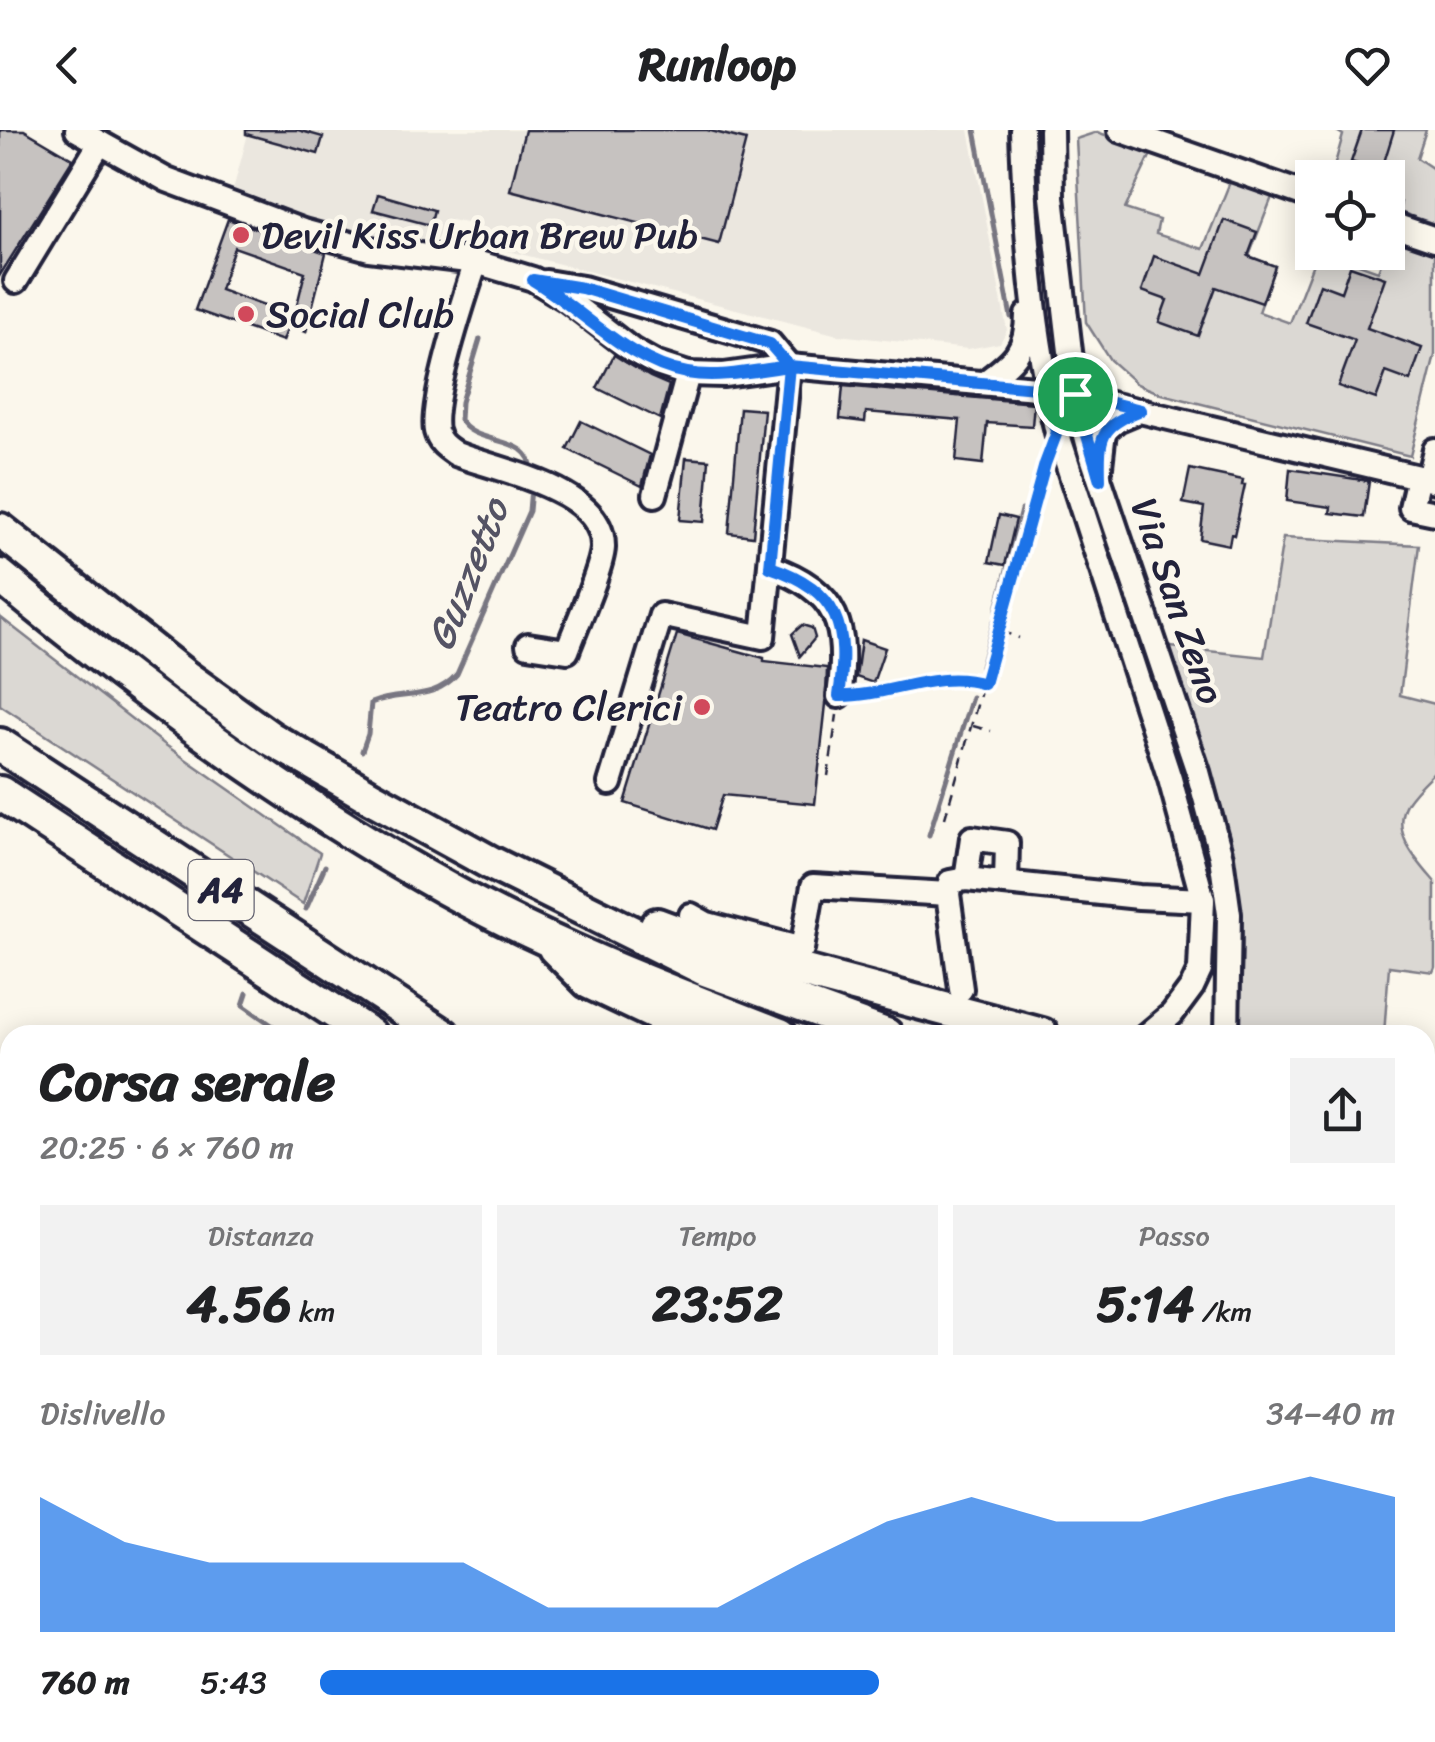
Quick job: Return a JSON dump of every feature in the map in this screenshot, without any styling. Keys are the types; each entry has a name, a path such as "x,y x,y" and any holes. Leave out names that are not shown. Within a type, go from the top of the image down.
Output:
{"highway":[{"path":"0,530 143,645 270,738 371,797 545,890 706,969 859,1025"},
{"path":"0,576 165,706 322,815 449,890 545,938 756,1025"},
{"name":"A4","path":"0,745 428,1025"},
{"name":"A4","path":"0,793 355,1025"},
{"path":"545,890 580,896 730,952 1004,1025"},
{"path":"545,938 588,982 679,1025"}],"street":[{"path":"78,130 167,180 303,231 369,249 476,262 533,280 582,288 770,344 789,366 763,637 662,615 610,783"},
{"name":"Via San Zeno","path":"1022,130 1029,237 1047,389 1057,432 1170,779 1203,900 1200,970 1192,988 1158,1025"},
{"name":"Via San Zeno","path":"1051,130 1052,197 1075,394 1198,772 1221,857 1228,914 1226,1025"},
{"path":"1120,130 1295,191"},
{"path":"16,282 100,143"},
{"path":"1405,229 1435,239"},
{"path":"984,384 1012,363 1027,338 1022,264 1029,237"},
{"path":"476,262 436,409 436,430 442,444 456,454 580,502 600,529 603,550 567,651 528,645"},
{"path":"533,280 566,299 632,350 657,364 688,374 789,366 1047,389 1427,479"},
{"path":"655,495 688,374"},
{"path":"1100,480 1099,449 1104,431 1117,420 1141,410"},
{"path":"1435,450 1427,479 1411,508 1435,514"},
{"path":"770,567 798,576 818,592 831,612 841,632 845,654 839,696"},
{"path":"961,989 957,887 972,838 1007,843 1006,883"},
{"path":"691,914 708,924 802,949 813,886 957,887 1006,883 1203,900"}],"path":[{"path":"944,818 1057,432"},
{"path":"1000,631 1019,638"},
{"path":"828,776 839,696 860,696 950,679 984,684"},
{"path":"972,726 991,731"}],"shaded area":[{"path":"249,130 969,130 1007,330 1000,343 968,349 838,335 489,246 476,225 451,220 436,240 423,245 398,243 257,206 258,201 233,190"},
{"path":"1335,130 1426,130 1417,158 1435,170 1435,224 1405,214 1405,160 1336,160 1343,135"},
{"path":"1097,132 1152,152 1125,209 1159,220 1156,234 1203,249 1232,177 1274,192 1249,256 1275,266 1259,312 1290,323 1310,270 1405,270 1405,238 1435,248 1435,355 1410,456 1162,394 1137,384 1110,360 1086,322 1076,139"},
{"path":"1283,538 1419,545 1400,695 1435,704 1435,771 1407,802 1401,824 1408,845 1435,882 1435,967 1433,972 1389,966 1385,1025 1240,1025 1243,929 1238,881 1214,780 1170,647 1264,657"},
{"path":"0,617 164,744 320,853 303,904 0,705"}],"building":[{"path":"0,130 24,130 73,159 0,275"},
{"path":"246,130 298,130 323,137 318,154 246,134"},
{"path":"525,130 707,130 746,140 719,244 510,190"},
{"path":"1362,130 1394,130 1385,160 1352,160"},
{"path":"378,194 434,210 430,225 373,210"},
{"path":"228,219 326,253 306,332 292,326 305,272 234,247 220,290 292,316 283,341 195,310"},
{"path":"1224,220 1257,232 1248,256 1275,266 1262,303 1216,287 1198,336 1159,322 1167,300 1142,291 1154,256 1204,274"},
{"path":"1349,270 1385,278 1367,328 1422,348 1410,381 1386,372 1376,399 1338,386 1355,340 1306,323 1320,284 1341,292"},
{"path":"614,355 669,385 660,419 597,388"},
{"path":"843,386 1034,403 1032,426 987,423 983,464 956,461 960,420 866,412 865,422 840,419"},
{"path":"740,408 764,410 753,536 729,533"},
{"path":"581,421 650,455 642,486 567,449"},
{"path":"686,458 709,460 704,522 680,520"},
{"path":"1190,469 1243,480 1245,485 1229,545 1200,539 1204,507 1183,503"},
{"path":"1290,469 1369,481 1364,517 1330,513 1331,507 1287,501"},
{"path":"999,515 1016,519 1005,565 989,562"},
{"path":"802,625 812,628 815,638 800,656 792,634"},
{"path":"677,634 764,661 827,668 815,804 723,795 712,830 625,803"},
{"path":"861,640 885,648 873,683 856,677"}],"waterway":[{"path":"975,130 1011,317"},
{"name":"Guzzetto","path":"480,339 461,402 460,420 478,434 523,451 532,472"},
{"name":"Guzzetto","path":"362,751 371,703 437,689 457,674 529,511 531,488"},
{"path":"997,609 1022,510"},
{"path":"981,667 994,621"},
{"path":"929,835 972,697"},
{"name":"Guzzetto","path":"306,909 325,866"},
{"name":"Guzzetto","path":"247,993 243,1005 272,1025"}],"place":[{"name":"Devil Kiss Urban Brew Pub","path":"241,235"},
{"name":"Social Club","path":"246,314"},
{"name":"Teatro Clerici","path":"702,707"}],"route":[{"path":"1075,394 1047,389 789,366 770,344 582,288 533,280 657,364 688,374 789,366 770,567 798,576 818,592 831,612 841,632 845,654 839,696 860,696 950,679 984,684 1057,432 1047,389 1075,394 1100,480 1099,449 1104,431 1117,420 1141,410 1075,394"}]}
